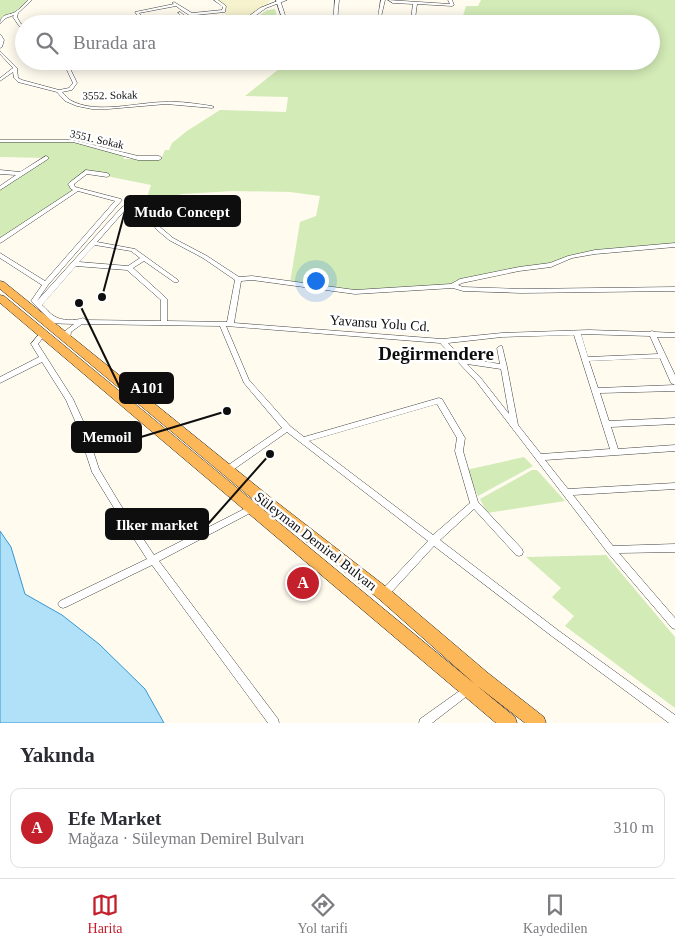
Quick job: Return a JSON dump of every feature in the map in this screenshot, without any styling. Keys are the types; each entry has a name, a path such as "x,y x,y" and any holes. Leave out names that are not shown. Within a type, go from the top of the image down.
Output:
{"highway":[{"name":"Süleyman Demirel Bulvarı","path":"0,284 227,470 384,594 482,679 538,723"},
{"name":"Süleyman Demirel Bulvarı","path":"0,298 509,723"}],"street":[{"path":"0,23 15,14 30,0"},
{"path":"136,12 138,7 171,1 192,14 224,11 225,6 216,0"},
{"path":"253,15 278,0 285,0"},
{"path":"278,0 283,15"},
{"path":"336,15 337,0"},
{"path":"380,15 383,0"},
{"path":"390,0 393,2 452,5 450,0"},
{"path":"414,15 415,3"},
{"path":"136,12 176,5"},
{"path":"0,36 2,40 0,47"},
{"name":"3552. Sokak","path":"1,54 15,68"},
{"path":"0,80 15,68"},
{"name":"3552. Sokak","path":"15,70 16,78 20,82 59,91 63,99 84,107 120,107 166,103 212,107"},
{"path":"59,91 70,88 75,83 68,70"},
{"name":"3551. Sokak","path":"0,141 72,141 138,158 159,158"},
{"path":"0,188 46,158"},
{"path":"0,172 21,174"},
{"path":"59,320 52,318 34,301 46,284 119,200 73,188 71,184 86,172 107,175"},
{"path":"0,241 77,189"},
{"path":"38,305 77,264 124,208"},
{"path":"150,211 158,228 171,239 205,257 238,279 252,278 355,292 453,286 463,289 521,291 595,288 675,289"},
{"path":"94,243 133,250 176,281"},
{"path":"453,286 460,281 519,269 551,265 570,257 595,252 675,245"},
{"path":"0,255 46,284"},
{"path":"130,268 144,258"},
{"path":"77,264 130,268 164,299 164,322"},
{"path":"238,279 226,324 246,381 287,428 556,634 675,721"},
{"path":"66,339 70,328 83,320"},
{"name":"Yavansu Yolu Cd.","path":"44,321 83,320 226,324 442,341 502,335 577,332 675,335"},
{"path":"577,332 615,452"},
{"path":"652,333 675,383"},
{"path":"42,335 34,344 69,400 80,423 95,470 153,560 274,723"},
{"path":"442,341 478,379 611,550 675,625"},
{"path":"500,348 515,427"},
{"path":"586,360 663,356"},
{"path":"0,380 43,358"},
{"path":"459,360 504,367"},
{"path":"596,391 675,388"},
{"path":"303,440 440,401 461,438 459,450 474,504 519,552"},
{"path":"606,424 675,421"},
{"path":"227,470 287,428"},
{"path":"538,457 675,448"},
{"path":"567,492 675,486"},
{"path":"384,594 434,540 474,504"},
{"path":"63,604 251,509"},
{"path":"611,550 675,548"},
{"path":"424,723 468,689"}],"shaded area":[{"path":"216,0 270,0 267,5 251,15 226,15 225,7"}],"green space":[{"path":"0,0 30,0 0,23"},
{"path":"481,0 675,0 675,245 595,252 551,265 460,281 453,286 355,292 290,283 300,222 316,216 320,196 290,192 233,191 182,194 144,206 151,185 86,172 71,184 77,189 0,241 0,188 45,158 0,157 0,141 73,141 123,155 124,159 161,159 165,150 169,150 172,143 220,110 286,112 288,97 245,96 278,70 660,70 660,15 463,15 466,6 478,6"},
{"path":"275,9 277,15 260,15 267,10"},
{"path":"524,457 533,466 478,496 466,470"},
{"path":"532,470 537,470 565,501 487,513 480,499"},
{"path":"606,555 675,637 675,708 565,626 574,616 552,597 561,588 526,557"}],"water":[{"path":"0,531 11,547 25,594 62,615 99,644 145,689 164,723 0,723"}],"place":[{"name":"Mudo Concept","path":"102,297"},
{"name":"A101","path":"79,303"},
{"name":"Memoil","path":"227,411"},
{"name":"Ilker market","path":"270,454"},
{"name":"Efe Market","path":"303,583"}],"district":[{"name":"Değirmendere","path":"436,353"}]}
